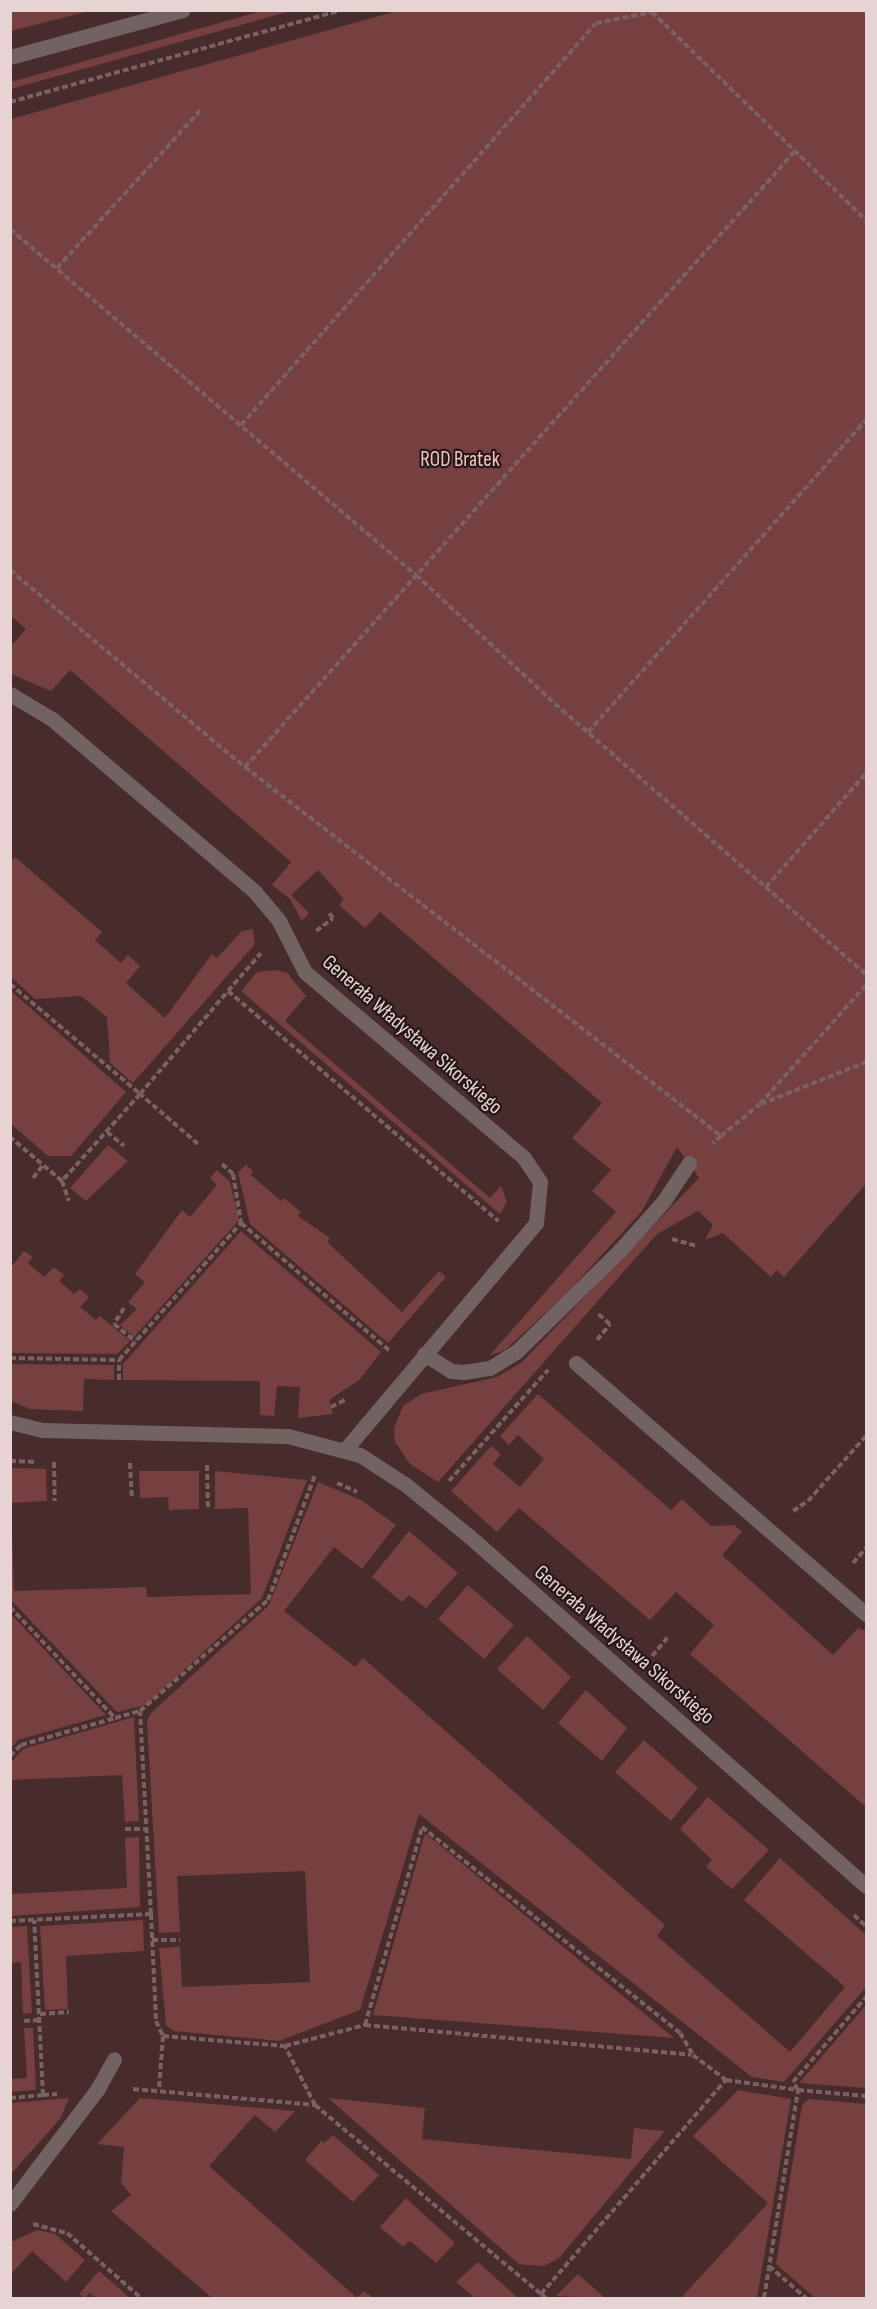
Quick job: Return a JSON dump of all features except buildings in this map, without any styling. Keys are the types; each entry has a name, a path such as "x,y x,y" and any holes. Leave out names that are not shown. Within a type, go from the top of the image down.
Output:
{"street":[{"path":"10,57 183,10"},
{"name":"Generała Władysława Sikorskiego","path":"10,694 52,720 255,892 279,921 305,972 533,1169 542,1196 536,1223 345,1450"},
{"path":"424,1354 451,1371 464,1372 490,1368 516,1352 620,1250 663,1202 689,1163"},
{"path":"576,1363 867,1614"},
{"name":"Generała Władysława Sikorskiego","path":"10,1422 51,1431 288,1436 345,1450 375,1463 429,1504 867,1886"},
{"path":"10,2204 97,2090 114,2059"}],"path":[{"path":"10,102 342,10"},
{"path":"241,425 596,23 652,12 867,220"},
{"path":"57,268 201,110"},
{"path":"246,767 796,150"},
{"path":"10,229 416,575 588,732 867,974"},
{"path":"588,732 867,420"},
{"path":"10,570 246,767 721,1136"},
{"path":"766,887 867,773"},
{"path":"10,984 198,1144"},
{"path":"689,1163 760,1104 867,985"},
{"path":"62,1182 228,991 502,1224 494,1233"},
{"path":"760,1104 867,1062"},
{"path":"107,1132 124,1146"},
{"path":"10,1137 62,1182 69,1201"},
{"path":"222,1164 233,1174 241,1223 390,1352 398,1343"},
{"path":"33,1178 43,1165"},
{"path":"119,1380 119,1360 241,1223"},
{"path":"124,1308 114,1324 136,1342"},
{"path":"590,1347 610,1324 597,1313"},
{"path":"10,1358 119,1360"},
{"path":"429,1504 528,1393"},
{"path":"784,1512 803,1507 867,1436"},
{"path":"10,1461 65,1462"},
{"path":"54,1462 55,1502"},
{"path":"119,1463 141,1464"},
{"path":"130,1463 132,1499"},
{"path":"196,1465 217,1466"},
{"path":"207,1466 207,1509"},
{"path":"306,1473 361,1494"},
{"path":"10,1756 21,1745 152,1706 268,1599 315,1475"},
{"path":"847,1571 867,1548"},
{"path":"10,1607 115,1718"},
{"path":"648,1662 669,1636"},
{"path":"140,1711 156,2021 163,2036 159,2089"},
{"path":"365,2025 422,1827 680,2033 693,2055 726,2080 798,2090 867,2096"},
{"path":"124,1829 147,1829"},
{"path":"849,1911 867,1926"},
{"path":"10,1921 151,1914"},
{"path":"10,2098 43,2095 34,1920"},
{"path":"152,1940 180,1940"},
{"path":"764,2298 798,2090 793,2082 867,1997"},
{"path":"39,2014 69,2013"},
{"path":"24,2021 40,2020"},
{"path":"163,2036 285,2046 365,2025 693,2055"},
{"path":"285,2046 315,2105 546,2298"},
{"path":"541,2294 726,2080"},
{"path":"97,2090 159,2089 315,2105"},
{"path":"28,2225 53,2226 67,2233 141,2298"},
{"path":"769,2266 806,2298"}],"green space":[{"path":"11,10 89,10 89,11 11,31"},
{"path":"265,10 291,11 11,89 11,82"},
{"name":"ROD Bratek","path":"397,11 866,11 866,1184 784,1277 776,1270 771,1277 723,1233 705,1240 713,1225 698,1211 657,1234 438,1482 410,1464 395,1442 394,1428 403,1406 421,1394 497,1377 522,1362 699,1178 677,1147 642,1211 567,1293 505,1350 489,1356 616,1212 592,1191 611,1170 572,1138 602,1103 380,912 365,928 339,905 344,899 318,870 291,895 309,913 302,921 290,899 272,885 291,862 70,670 51,691 11,674 11,646 26,629 11,616 11,119"},
{"path":"15,857 102,932 95,940 121,963 128,955 140,966 126,983 165,1018 212,954 217,958 242,931 253,929 255,944 133,1083 110,1063 107,1017 81,996 35,999 11,977 10,862"},
{"path":"276,970 287,973 306,996 285,1021 490,1198 501,1186 507,1202 500,1214 241,991 257,972"},
{"path":"11,991 126,1092 71,1156 48,1156 11,1124"},
{"path":"108,1145 128,1161 86,1201 70,1188"},
{"path":"246,1165 253,1171 251,1175 281,1201 284,1198 301,1212 298,1216 330,1238 327,1242 402,1312 439,1271 446,1277 388,1343 250,1224 238,1172"},
{"path":"217,1170 230,1182 239,1220 134,1337 120,1325 137,1309 128,1302 145,1282 135,1274 182,1210 190,1217 217,1185 210,1178"},
{"path":"241,1231 381,1352 359,1380 329,1400 333,1414 298,1418 300,1387 277,1386 274,1416 260,1415 260,1381 123,1380 123,1364"},
{"path":"24,1251 33,1257 28,1263 44,1277 54,1267 64,1275 59,1281 74,1294 80,1289 89,1297 80,1307 96,1320 100,1316 130,1341 117,1354 11,1353 11,1267"},
{"path":"11,1364 114,1365 114,1380 84,1379 83,1411 30,1409 11,1401"},
{"path":"538,1394 671,1510 682,1499 711,1526 734,1525 742,1532 722,1555 833,1655 858,1628 866,1631 866,1807 690,1654 714,1625 676,1592 650,1620 519,1508 497,1532 451,1491 491,1446 501,1454 493,1464 520,1487 544,1459 518,1435 509,1445 500,1436"},
{"path":"11,1468 46,1469 47,1501 11,1503"},
{"path":"139,1471 199,1471 199,1509 169,1510 168,1497 140,1498"},
{"path":"215,1471 307,1480 262,1598 146,1705 117,1712 11,1600 11,1503 14,1591 146,1587 147,1597 251,1594 248,1508 215,1509"},
{"path":"318,1482 361,1500 396,1525 362,1569 334,1547 284,1611 355,1667 363,1658 665,1925 657,1936 790,2052 845,1987 744,1900 780,1858 866,1935 866,1987 784,2082 752,2077 419,1814 360,2010 279,2041 174,2031 166,2025 159,1948 180,1947 182,1987 310,1982 305,1871 177,1876 180,1932 159,1933 147,1721 151,1713 269,1605"},
{"path":"409,1531 458,1573 426,1608 409,1595 402,1602 372,1577"},
{"path":"468,1585 514,1625 484,1659 438,1619"},
{"path":"10,1614 106,1715 18,1740 11,1748"},
{"path":"527,1636 571,1677 543,1710 497,1669"},
{"path":"586,1690 627,1728 602,1761 558,1723"},
{"path":"134,1717 139,1821 125,1822 122,1775 11,1780 11,1762 23,1749"},
{"path":"644,1740 698,1788 671,1821 615,1772"},
{"path":"708,1797 769,1850 732,1889 706,1867 712,1860 680,1829"},
{"path":"425,1833 674,2038 373,2015"},
{"path":"139,1837 140,1907 11,1916 11,1894 127,1888 125,1838"},
{"path":"143,1920 144,1951 66,1956 68,2009 45,2010 40,1926"},
{"path":"27,1926 32,2013 23,2014 21,1962 11,1963 10,1927"},
{"path":"866,2005 866,2088 799,2083"},
{"path":"24,2028 33,2028 36,2090 11,2092 11,2079 27,2078"},
{"path":"738,2090 791,2099 757,2298 681,2298 768,2203 693,2136"},
{"path":"69,2098 60,2119 11,2174 11,2103"},
{"path":"140,2098 295,2111 275,2132 255,2115 209,2166 357,2298 212,2298 111,2211 131,2195 121,2183 124,2147 97,2144"},
{"path":"328,2098 425,2108 422,2139 631,2159 634,2128 665,2131 559,2258 544,2266 527,2265 519,2264"},
{"path":"809,2099 866,2104 866,2298 815,2298 776,2264 802,2105"},
{"path":"333,2135 379,2175 353,2202 305,2160 321,2141 324,2143"},
{"path":"406,2198 455,2243 436,2263 410,2241 403,2247 380,2227"},
{"path":"37,2230 55,2234 85,2260 66,2282 32,2251 11,2274 11,2242"},
{"path":"478,2262 518,2298 475,2298 456,2282"},
{"path":"99,2271 130,2298 96,2298 90,2293 85,2298 79,2294"},
{"path":"578,2274 605,2298 556,2296"},
{"path":"364,2291 373,2298 357,2298"}]}
